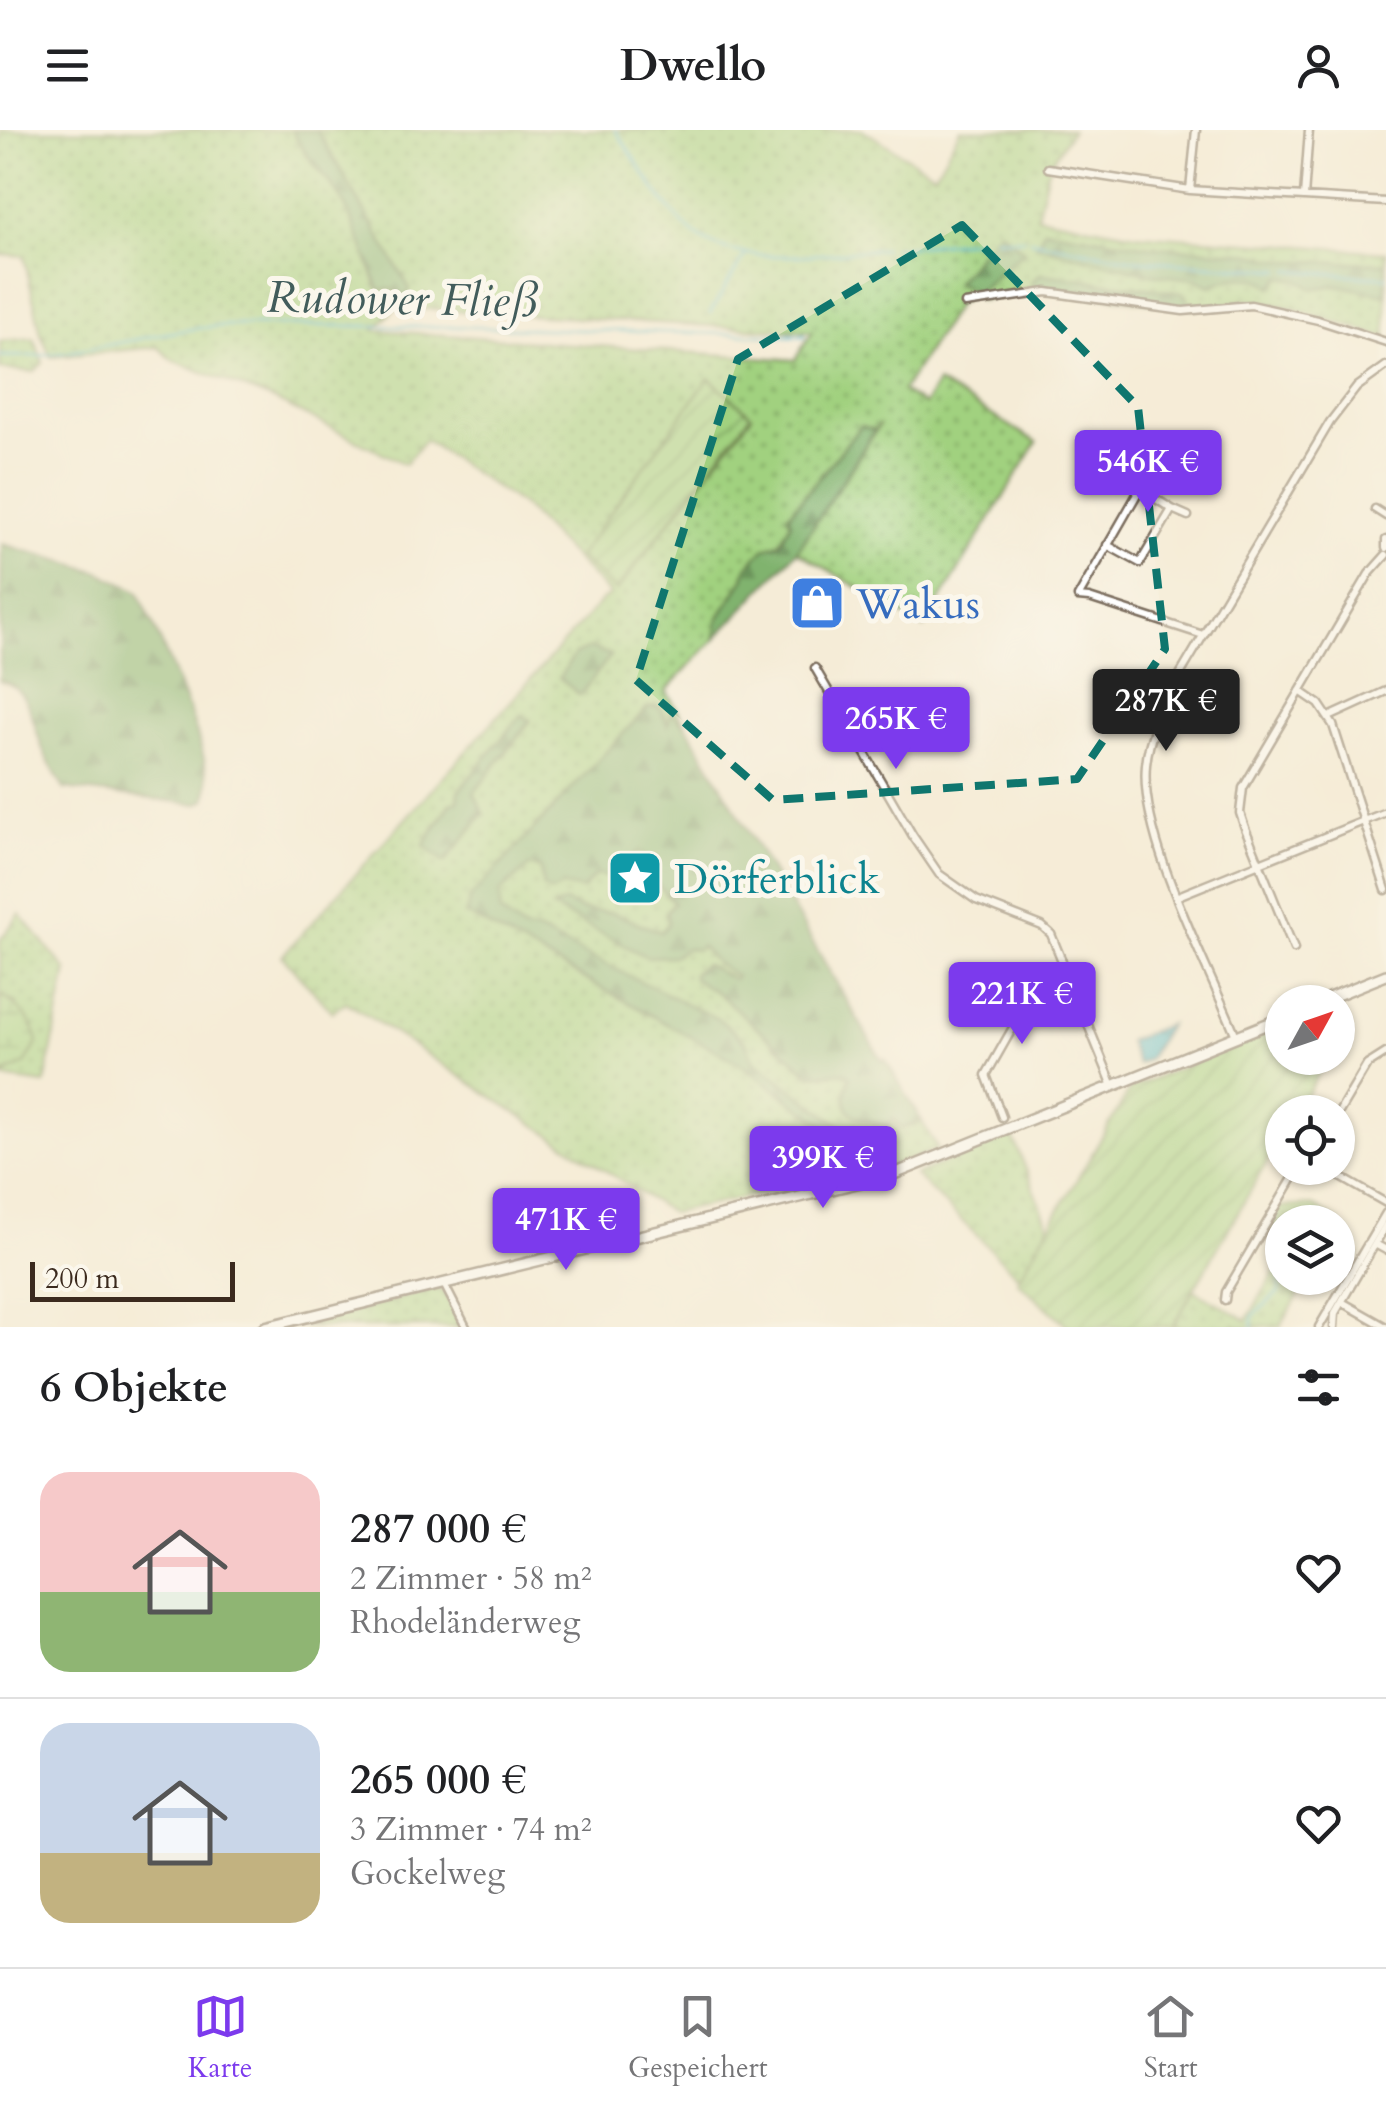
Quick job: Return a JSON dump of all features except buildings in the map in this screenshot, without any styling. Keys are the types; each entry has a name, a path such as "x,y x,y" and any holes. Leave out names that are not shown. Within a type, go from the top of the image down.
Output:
{"street":[{"path":"1190,190 1196,130"},
{"path":"1304,197 1309,130"},
{"path":"1048,168 1190,190 1386,202"},
{"path":"965,304 1047,292 1182,311 1251,305 1318,320 1386,342"},
{"path":"1236,1036 1178,896 1149,811 1146,764 1153,731 1203,634 1330,422 1363,382 1386,366"},
{"path":"1188,516 1140,489 1078,598 1203,634"},
{"path":"1108,544 1140,563 1172,509"},
{"path":"1375,510 1386,516"},
{"path":"1294,949 1240,812 1243,788 1369,574 1386,552 1386,540"},
{"path":"815,668 933,867 976,900 1047,930 1113,1086"},
{"path":"1300,691 1330,717 1386,890"},
{"path":"1330,717 1386,691"},
{"path":"1178,896 1386,812"},
{"path":"1355,987 1386,975"},
{"path":"1002,1117 986,1075 1015,1024 1076,996"},
{"path":"265,1327 894,1174 1265,1025"},
{"path":"1349,1095 1367,1065 1386,1053"},
{"path":"1226,1300 1226,1292 1289,1185"},
{"path":"1355,1185 1386,1203"},
{"path":"1334,1327 1332,1312 1386,1214"},
{"path":"1319,1327 1342,1302 1386,1225"},
{"path":"1375,1244 1386,1250"},
{"path":"443,1282 466,1327"},
{"path":"1342,1302 1386,1327"}],"highlighted area":[{"path":"962,225 1138,407 1165,649 1077,779 773,800 636,680 738,359"}],"green space":[{"path":"0,130 863,130 935,174 960,130 1072,130 1049,165 1037,216 1135,234 1386,252 1386,338 1288,307 1246,300 1195,309 1040,288 979,300 975,293 958,303 902,391 924,405 937,383 1037,442 924,627 797,551 880,424 875,430 861,426 788,515 791,522 780,543 765,548 748,567 718,619 715,639 666,691 882,1061 885,1059 938,1149 891,1167 671,1213 346,1002 332,1012 282,956 610,595 523,506 425,440 405,464 274,400 172,360 158,347 51,357 41,334 24,256 0,254","holes":["396,308 428,309 812,332 795,360 375,330","709,379 752,416 616,591","521,715 530,721 474,793 424,845 450,804 458,801 459,791"]},
{"path":"292,130 317,130 410,289 396,308 395,290 379,289 346,208"},
{"path":"1044,229 1155,247 1240,252 1286,261 1386,263 1386,295 1337,285 1313,289 1299,280 1281,277 1272,287 1258,279 1242,277 1210,286 1196,279 1151,274 1037,246"},
{"path":"999,230 1024,251 976,293 956,282"},
{"path":"1040,274 1183,293 1193,308 1085,291 1034,289 1031,282"},
{"path":"34,338 43,363 34,372 0,369 0,341"},
{"path":"709,378 751,415 616,591 578,557"},
{"path":"861,426 875,430 797,551 715,639 718,619 744,579 747,567 765,548 780,543 791,522 788,516"},
{"path":"2,544 97,571 138,591 195,728 208,782 206,800 197,804 64,789 43,751 26,702 20,692 0,681"},
{"path":"590,648 611,655 580,695 559,678 575,654"},
{"name":"Dörferblick","path":"648,707 660,707 668,725 671,711 688,728 882,1061 885,1059 922,1121 901,1129 893,1118 888,1126 852,1113 846,1100 850,1077 845,1072 811,1075 719,994 693,978 693,973 705,964 733,979 736,976 716,963 701,946 697,950 686,948 673,956 647,957 553,908 565,902 582,910 613,913 661,932 668,924 666,911 674,903 640,866 646,861 644,854 638,852 610,877 595,875 583,890 563,886 552,892 543,888 540,868 529,866 500,892 500,913 524,930 537,931 720,1020 746,1042 752,1059 844,1128 839,1136 739,1063 466,914 470,898"},
{"path":"521,715 530,720 474,793 484,813 445,862 424,846 451,803 458,801 459,791"},
{"path":"20,914 67,971 45,1084 0,1078 8,1074 17,1004 0,995 0,940"},
{"path":"0,995 24,1014 38,1042 25,1064 0,1076"},
{"path":"1265,1033 1265,1075 1318,1075 1306,1095 1265,1095 1265,1166 1172,1327 1069,1327 1017,1281 1131,1088"},
{"path":"1012,1135 1049,1226 1019,1277 915,1175"},
{"path":"434,1288 445,1292 462,1327 302,1327"},
{"path":"1265,1289 1265,1295 1299,1295 1280,1327 1172,1327 1194,1290 1247,1320"}],"water":[{"path":"1169,1024 1148,1059 1137,1064 1128,1041"}],"waterway":[{"path":"615,130 664,202 702,239 725,249 778,256 884,249"},
{"path":"995,238 1024,239"},
{"path":"893,248 978,240"},
{"name":"Rudower Fließ","path":"1030,240 1137,260 1281,270"},
{"path":"710,313 745,255"},
{"name":"Rudower Fließ","path":"1290,270 1386,277"},
{"name":"Rudower Fließ","path":"0,356 60,353 178,331 238,325 805,336"},
{"path":"1253,1327 1253,1316 1276,1295"}],"place":[{"name":"Wakus","path":"817,603"},
{"name":"Dörferblick","path":"635,878"}]}
